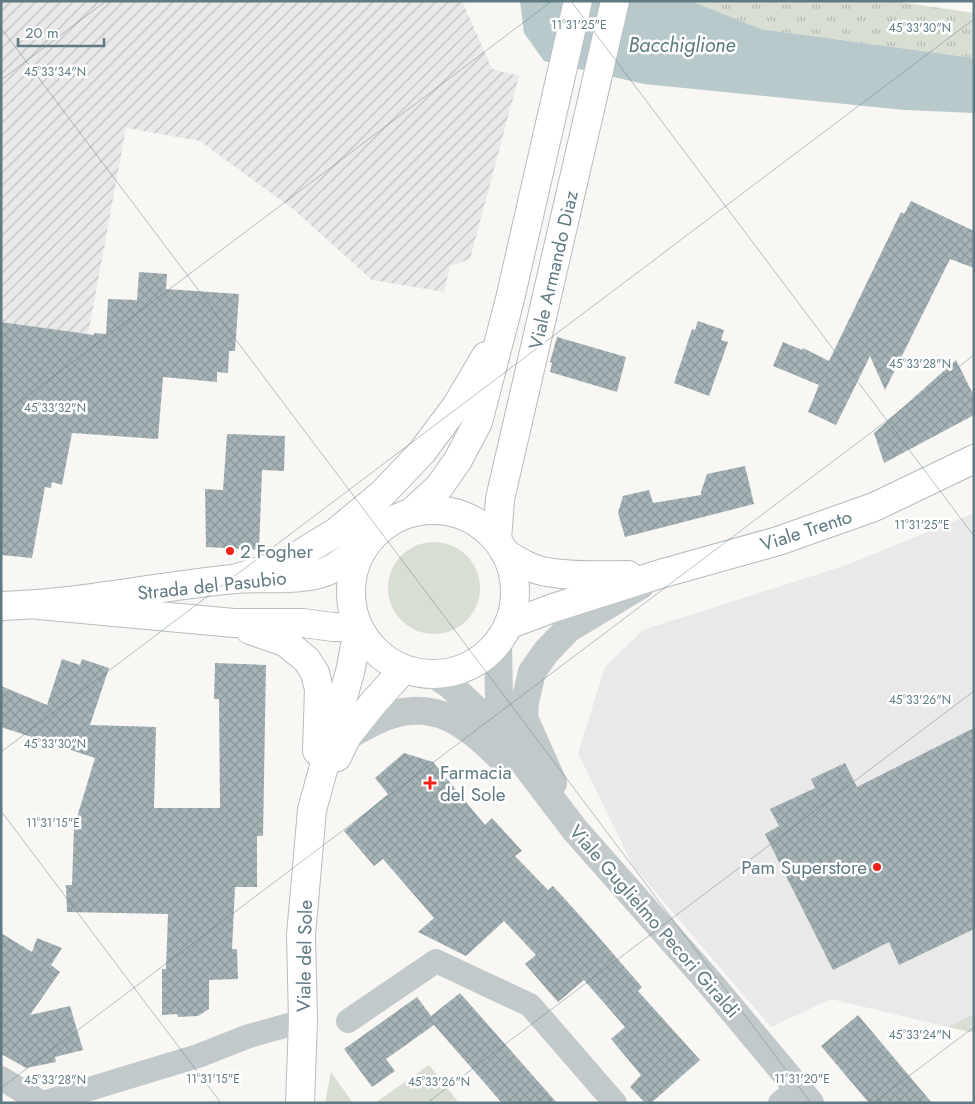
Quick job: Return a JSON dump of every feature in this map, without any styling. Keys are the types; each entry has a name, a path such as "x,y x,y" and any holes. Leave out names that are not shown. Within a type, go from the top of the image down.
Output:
{"main road":[{"name":"Viale Armando Diaz","path":"412,512 440,486 458,460 478,422 510,299 578,1"},
{"name":"Viale Armando Diaz","path":"501,546 500,499 615,1"},
{"path":"234,579 286,563 336,532 382,494 422,452 458,405 487,354 510,299"},
{"name":"Viale Trento","path":"503,634 553,608 660,574 778,541 874,507 974,460"},
{"name":"Strada del Pasubio","path":"1,606 39,605 234,579 306,576 325,572 340,564 374,535 398,518 412,512 440,510 467,517 484,526 501,546 514,576 515,602 503,634 484,656 469,666 452,672 434,674 404,669 385,659 369,644 358,627 351,603 352,579 359,555 374,535"},
{"name":"Viale Trento","path":"501,546 517,561 547,572 592,576 660,574"},
{"name":"Strada del Pasubio","path":"39,605 234,623 358,627"},
{"path":"234,623 285,642 307,660 315,673 319,689 319,720 312,810"},
{"name":"Viale del Sole","path":"300,1103 303,1021 301,935 312,810 351,668 358,627"},
{"name":"Viale del Sole","path":"312,810 347,736 404,669"}],"street":[{"path":"575,830 524,718 525,702 532,672 546,652 568,630 660,574"},
{"name":"Viale Guglielmo Pecori Giraldi","path":"503,634 499,699 504,737"},
{"name":"Viale Guglielmo Pecori Giraldi","path":"434,674 450,685 504,737 575,830 722,997 796,1098"},
{"path":"347,736 384,717 405,711 415,709 429,710 445,716 464,726 490,747 575,830"},
{"path":"348,1021 436,961 530,1005 615,1103"},
{"path":"1,1078 43,1103 198,1056 249,1036 303,1021"}],"shaded area":[{"path":"1,1 462,1 492,69 519,76 470,259 450,266 444,292 372,280 293,209 200,141 126,128 86,346 57,330 1,322"},
{"path":"974,513 974,1014 948,1027 831,999 771,1027 633,866 578,753 605,667 643,630 847,565"}],"green space":[{"path":"691,1 892,1 974,13 974,58 761,29"},
{"path":"434,542 452,546 466,556 476,570 480,588 476,606 466,620 452,630 434,634 416,630 402,620 392,606 388,588 392,570 402,556 416,546"},
{"path":"974,1014 974,1033 948,1027"},
{"path":"429,1065 459,1103 375,1103"},
{"path":"331,1072 353,1103 325,1103"}],"water":[{"name":"Bacchiglione","path":"520,1 691,1 761,29 974,58 974,113 905,110 644,84 544,61 524,33"}],"building":[{"path":"911,201 974,231 974,268 950,259 885,390 870,356 836,425 808,412 819,385 773,366 783,342 802,350 803,348 829,361 901,212 904,214"},
{"path":"139,272 167,274 166,289 239,294 235,351 229,351 228,373 217,372 217,382 163,377 158,439 72,433 62,485 52,482 51,488 45,487 32,558 1,555 1,322 94,335 94,333 106,334 108,299 137,300"},
{"path":"698,321 724,330 721,340 728,342 709,396 674,383 692,329 695,330"},
{"path":"557,337 626,357 617,392 550,372 552,363 550,362"},
{"path":"956,360 974,396 974,415 884,463 874,433"},
{"path":"227,434 285,436 284,471 262,470 259,550 206,547 205,489 223,490"},
{"path":"745,466 754,504 625,537 618,513 623,496 649,490 653,503 701,495 707,474"},
{"path":"62,659 80,665 82,659 109,668 90,725 156,727 154,808 220,808 219,699 214,699 215,663 266,665 263,836 257,836 257,887 235,887 232,949 237,949 238,979 209,980 209,1009 198,1016 178,1017 177,1014 162,1015 162,969 166,969 168,914 67,912 66,885 72,885 74,827 95,758 1,727 1,686 47,705"},
{"name":"Pam Superstore","path":"974,728 974,929 899,965 889,942 833,970 765,834 779,826 770,809 815,788 811,779 845,763 857,787"},
{"path":"404,753 433,762 485,825 492,818 522,851 515,856 548,890 553,886 642,987 638,991 700,1060 651,1103 645,1103 630,1087 641,1075 611,1039 625,1027 584,980 558,1002 525,964 536,955 504,921 466,956 418,932 434,918 383,859 374,866 344,831 388,794 375,778"},
{"path":"1,933 32,952 37,938 62,948 51,965 60,972 30,1015 70,1006 83,1050 55,1057 56,1062 26,1068 3,1055 1,1057"},
{"path":"460,993 557,1103 502,1103 434,1025 386,1059 395,1071 372,1087 344,1049 417,997 431,1016"},
{"path":"858,1015 932,1103 869,1103 821,1046"}],"place":[{"name":"2 Fogher","path":"230,551"},
{"name":"Farmacia del Sole","path":"430,783"},
{"name":"Pam Superstore","path":"877,867"}]}
